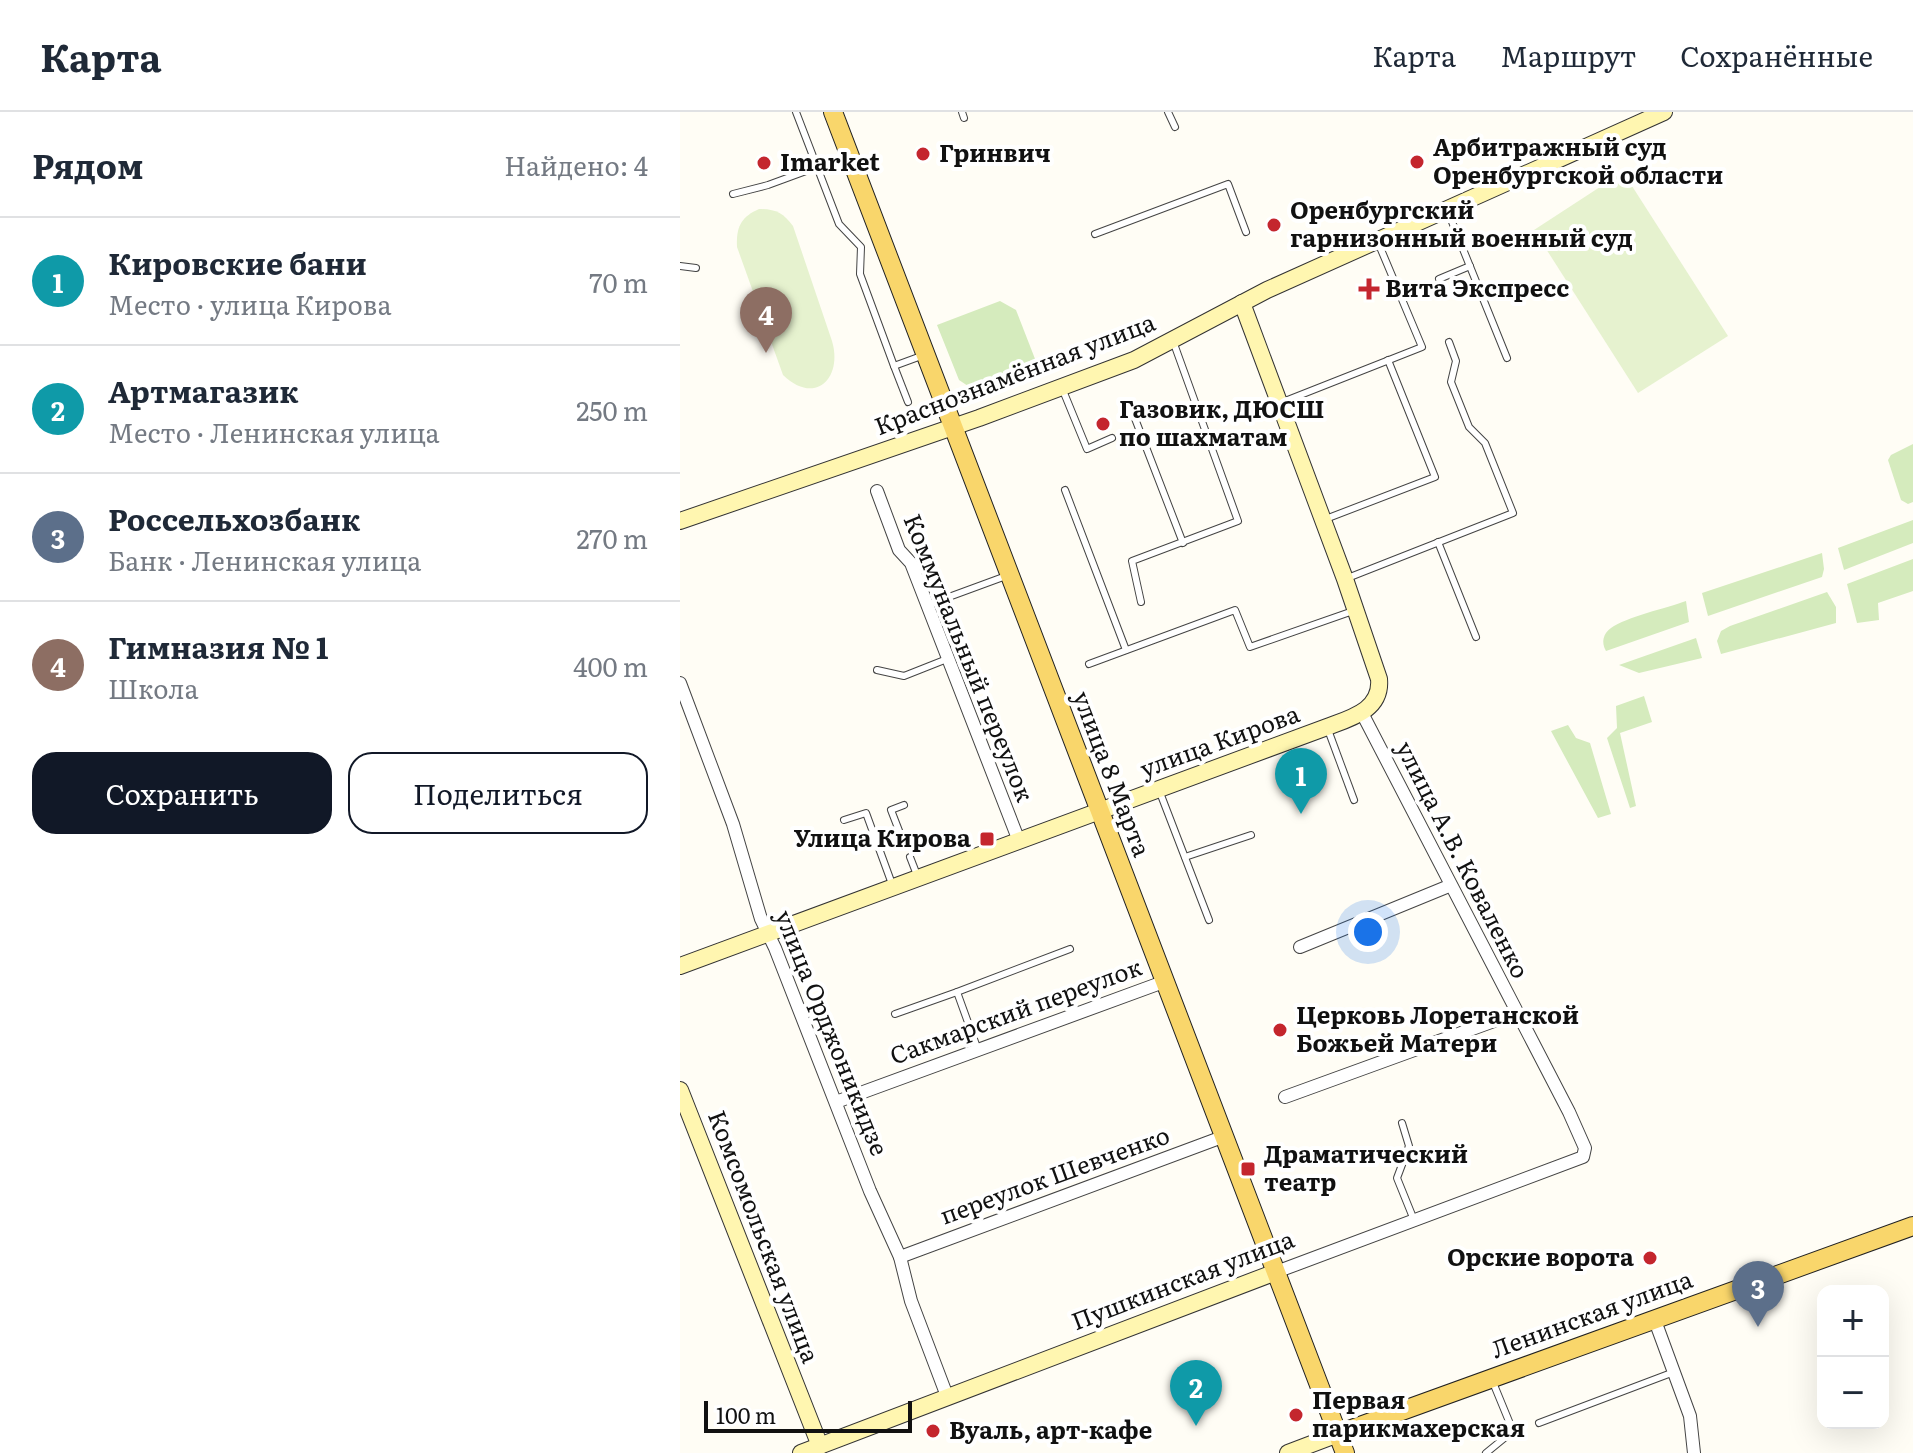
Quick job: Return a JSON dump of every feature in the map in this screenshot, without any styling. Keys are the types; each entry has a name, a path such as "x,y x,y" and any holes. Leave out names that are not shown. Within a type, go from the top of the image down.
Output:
{"main road":[{"name":"улица 8 Марта","path":"833,112 1345,1453"},
{"name":"Краснознамённая улица","path":"680,521 1134,360 1242,303 1664,112"},
{"path":"1242,303 1345,579 1380,690 1377,699 1362,713"},
{"name":"улица Кирова","path":"680,966 1362,713"},
{"name":"Комсомольская улица","path":"680,1090 820,1446"},
{"name":"Ленинская улица","path":"1288,1453 1913,1226"},
{"name":"Пушкинская улица","path":"801,1453 1276,1272"}],"street":[{"name":"Коммунальный переулок","path":"877,491 899,550 911,563 1019,841"},
{"name":"улица Орджоникидзе","path":"680,683 733,824 740,855 768,934 870,1191 900,1257 911,1301 947,1396"},
{"name":"улица А.В. Коваленко","path":"1362,713 1449,886 1569,1112 1585,1148 1583,1157"},
{"path":"1300,947 1449,886"},
{"name":"Сакмарский переулок","path":"836,1102 1166,981"},
{"path":"1285,1097 1516,1013"},
{"name":"переулок Шевченко","path":"900,1257 1225,1136"},
{"name":"Пушкинская улица","path":"1276,1272 1583,1157"},
{"path":"1654,1318 1690,1416 1694,1453"}],"lane":[{"path":"796,112 839,224 861,247 860,274 908,402"},
{"path":"1168,112 1175,127"},
{"path":"733,194 817,167"},
{"path":"1095,234 1228,184 1246,232"},
{"path":"1446,209 1507,358"},
{"path":"861,247 882,238"},
{"path":"1280,403 1422,347 1377,240"},
{"path":"680,266 696,268"},
{"path":"1439,279 1470,266"},
{"path":"1141,602 1132,561 1238,521 1173,341"},
{"path":"1345,579 1513,513 1485,443 1469,427 1451,382 1456,361 1449,342"},
{"path":"894,366 924,355"},
{"path":"1323,520 1435,477 1388,360"},
{"path":"1062,388 1087,449 1112,438"},
{"path":"1134,416 1183,543"},
{"path":"1065,490 1126,650"},
{"path":"1438,542 1476,637"},
{"path":"927,605 1008,575"},
{"path":"1089,664 1235,610 1250,647 1356,610"},
{"path":"877,670 904,676 947,659"},
{"path":"1327,727 1354,800"},
{"path":"1159,790 1209,920"},
{"path":"903,841 891,810 904,805"},
{"path":"844,820 866,813 894,888"},
{"path":"1185,857 1251,835"},
{"path":"910,857 918,878"},
{"path":"895,1014 1070,949"},
{"path":"957,992 978,1050"},
{"path":"1402,1123 1409,1146 1397,1178 1414,1220"},
{"path":"1539,1423 1674,1372"},
{"path":"1486,1453 1513,1431 1491,1377"}],"green space":[{"path":"1623,172 1728,336 1638,393 1534,230"},
{"path":"759,209 779,213 793,226 832,341 834,354 830,376 824,384 815,388 795,384 783,375 737,247 741,224"},
{"path":"1000,301 1016,310 1037,364 971,388 959,380 937,325"},
{"path":"1913,444 1913,502 1908,504 1901,500 1888,460 1891,455"},
{"path":"1913,520 1913,543 1844,570 1838,548"},
{"path":"1822,553 1822,577 1708,616 1702,593"},
{"path":"1913,559 1913,591 1878,603 1879,620 1857,623 1847,584"},
{"path":"1827,592 1836,607 1836,623 1721,654 1717,641 1721,631"},
{"path":"1686,601 1689,622 1606,651 1604,638 1611,628 1636,616"},
{"path":"1696,638 1702,658 1639,673 1619,665"},
{"path":"1644,696 1652,722 1620,733 1636,806 1630,808 1607,738 1617,728 1616,706"},
{"path":"1568,725 1576,738 1590,743 1611,814 1598,818 1551,731"}],"place":[{"name":"Гринвич","path":"923,154"},
{"name":"Арбитражный суд Оренбургской области","path":"1417,162"},
{"name":"Imarket","path":"764,163"},
{"name":"Оренбургский гарнизонный военный суд","path":"1274,225"},
{"name":"Вита Экспресс","path":"1369,289"},
{"name":"Гимназия № 1","path":"766,353"},
{"name":"Газовик, ДЮСШ по шахматам","path":"1103,424"},
{"name":"Кировские бани","path":"1301,814"},
{"name":"Улица Кирова","path":"987,839"},
{"name":"Церковь Лоретанской Божьей Матери","path":"1280,1030"},
{"name":"Драматический театр","path":"1248,1169"},
{"name":"Орские ворота","path":"1650,1258"},
{"name":"Россельхозбанк","path":"1758,1327"},
{"name":"Первая парикмахерская","path":"1296,1415"},
{"name":"Артмагазик","path":"1196,1426"},
{"name":"Вуаль, арт-кафе","path":"933,1431"}]}
